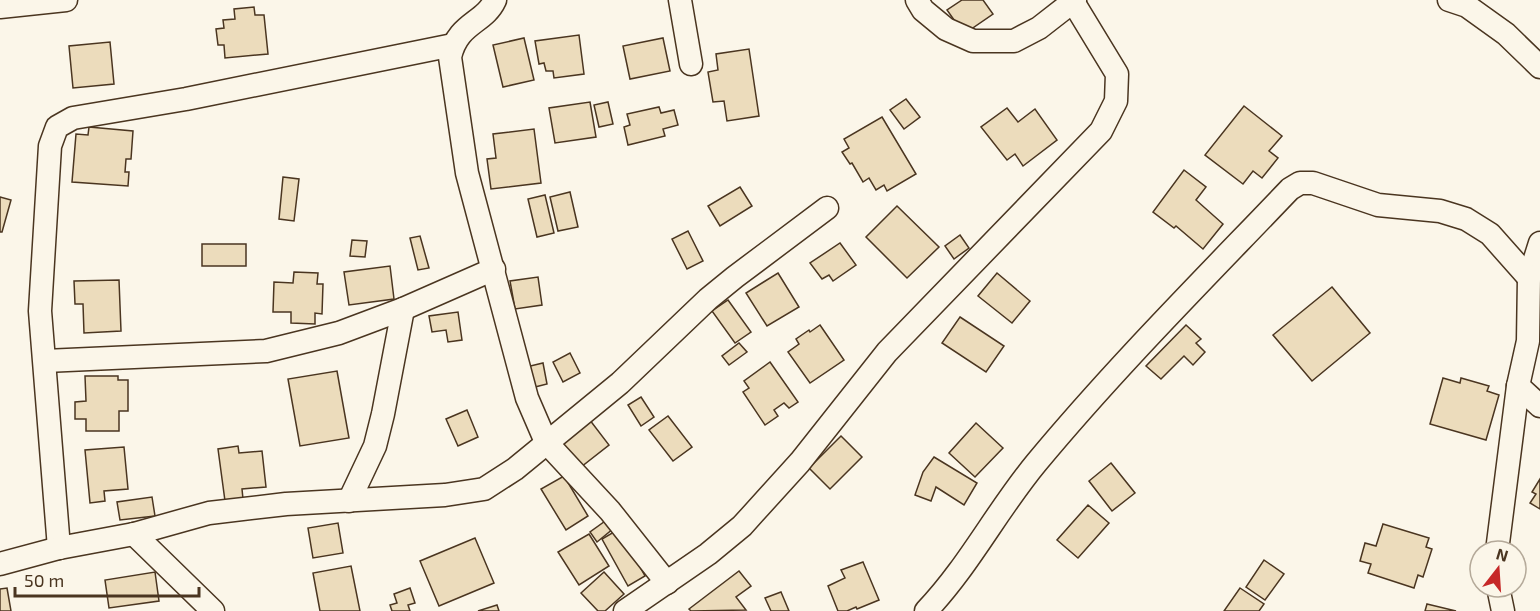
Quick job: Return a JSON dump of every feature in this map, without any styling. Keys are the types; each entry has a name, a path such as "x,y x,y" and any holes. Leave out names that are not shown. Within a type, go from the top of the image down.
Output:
{"street":[{"path":"0,7 66,0"},
{"path":"495,0 492,7 462,31 453,45 450,57 467,173 526,398 546,442 610,511 668,583"},
{"path":"680,0 691,64"},
{"path":"640,607 742,526 800,462 887,352 1101,131 1116,101 1117,74 1073,1 1039,27 1014,41 973,41 946,28 923,10 916,0"},
{"path":"1462,2 1506,34 1540,67"},
{"path":"58,548 40,311 50,146 57,127 72,118 186,99 453,45"},
{"path":"926,611 948,589 1036,463 1143,344 1290,189 1300,183 1313,183 1378,205 1440,212 1466,219 1490,234 1529,278"},
{"path":"0,564 58,548 134,534 209,513 286,504 445,495 484,489 515,469 620,383 708,299 827,208"},
{"path":"1499,539 1518,386 1534,336 1529,278 1540,243"},
{"path":"45,362 266,351 339,333 403,309 494,269"},
{"path":"349,501 375,446 403,309"},
{"path":"1518,386 1540,406"},
{"path":"134,534 213,611"}],"building":[{"path":"962,0 983,0 993,14 964,34 947,10"},
{"path":"254,7 255,15 264,15 268,54 225,58 224,45 218,45 216,29 224,28 223,20 235,19 234,9"},
{"path":"579,35 584,74 554,78 553,71 546,71 544,63 539,64 535,41"},
{"path":"524,38 534,80 503,87 493,45"},
{"path":"663,38 670,71 630,79 623,46"},
{"path":"110,42 114,84 73,88 69,46"},
{"path":"749,49 759,116 727,121 724,101 713,102 708,72 718,70 716,54"},
{"path":"906,99 920,117 904,129 890,110"},
{"path":"590,102 596,137 555,143 549,108"},
{"path":"608,102 613,124 599,127 594,105"},
{"path":"1244,106 1282,136 1269,151 1278,158 1262,178 1253,171 1243,184 1205,155"},
{"path":"659,107 661,113 674,110 678,125 663,129 665,136 628,145 624,127 630,125 627,114"},
{"path":"1007,108 1018,122 1035,109 1057,140 1023,166 1015,154 1007,160 981,127"},
{"path":"882,117 916,174 887,191 884,185 876,190 869,178 863,182 852,163 850,164 842,152 849,148 844,139"},
{"path":"89,127 133,131 131,159 126,159 125,172 129,172 128,186 72,182 76,134 88,135"},
{"path":"534,129 541,183 491,189 487,159 496,158 493,134"},
{"path":"1184,170 1206,187 1196,200 1223,224 1203,249 1176,226 1174,228 1153,212"},
{"path":"283,177 299,179 294,221 279,219"},
{"path":"740,187 752,206 720,226 708,206"},
{"path":"570,192 578,227 558,231 550,197"},
{"path":"545,195 554,233 537,237 528,199"},
{"path":"0,197 11,200 2,232 0,232"},
{"path":"897,206 939,247 907,278 866,237"},
{"path":"688,231 703,261 687,269 672,239"},
{"path":"960,235 969,248 954,259 945,246"},
{"path":"420,236 429,268 418,270 410,238"},
{"path":"352,240 367,241 365,257 350,256"},
{"path":"840,243 856,265 833,281 829,275 822,279 810,263"},
{"path":"202,244 246,244 246,266 202,266"},
{"path":"390,266 394,299 349,305 344,272"},
{"path":"294,272 318,273 317,284 323,284 322,314 315,313 315,324 291,323 291,312 273,312 274,282 293,283"},
{"path":"778,273 799,307 767,326 746,293"},
{"path":"997,273 1030,301 1012,323 978,296"},
{"path":"538,277 542,305 515,309 510,281"},
{"path":"119,280 121,331 84,333 83,304 75,304 74,281"},
{"path":"1332,287 1370,333 1312,381 1273,335"},
{"path":"728,300 751,332 735,343 712,311"},
{"path":"458,312 462,340 448,342 446,330 432,332 429,316"},
{"path":"960,317 1004,346 986,372 942,343"},
{"path":"820,325 844,360 810,383 788,352 799,344 796,339"},
{"path":"1186,325 1201,339 1196,343 1205,352 1193,365 1184,356 1161,379 1146,366"},
{"path":"739,343 747,352 729,365 722,356"},
{"path":"570,353 580,373 563,382 553,362"},
{"path":"770,362 798,402 789,408 784,403 774,410 778,416 765,425 743,392 749,388 744,381"},
{"path":"543,363 547,384 531,388 526,367"},
{"path":"337,371 349,438 300,446 288,379"},
{"path":"85,376 118,376 118,380 128,380 128,411 119,411 119,431 86,431 86,419 75,419 75,402 86,401"},
{"path":"1443,378 1460,383 1461,378 1489,386 1487,391 1499,395 1486,440 1430,424"},
{"path":"641,397 654,417 641,426 628,405"},
{"path":"467,410 478,437 458,446 446,419"},
{"path":"586,415 609,445 581,467 557,437"},
{"path":"668,416 692,447 673,461 649,430"},
{"path":"976,423 1003,448 975,477 949,453"},
{"path":"841,436 862,457 830,489 809,468"},
{"path":"238,446 239,453 262,451 266,487 242,489 243,499 225,501 218,449"},
{"path":"124,447 128,489 104,491 105,501 90,503 85,450"},
{"path":"934,457 977,483 964,505 936,487 931,501 915,495 923,472"},
{"path":"1111,463 1135,493 1112,511 1089,481"},
{"path":"564,476 588,516 566,530 541,489"},
{"path":"1540,479 1540,509 1530,503 1536,494 1532,492"},
{"path":"152,497 155,516 120,520 117,502"},
{"path":"1088,505 1109,523 1078,558 1057,540"},
{"path":"608,519 614,528 597,542 590,532"},
{"path":"338,523 343,553 313,558 308,528"},
{"path":"1383,524 1429,538 1426,547 1432,549 1423,577 1418,575 1414,588 1368,573 1371,564 1360,561 1365,543 1376,546"},
{"path":"619,529 645,576 628,586 602,539"},
{"path":"589,534 609,566 579,585 558,552"},
{"path":"475,538 494,583 439,606 420,561"},
{"path":"1264,560 1284,574 1265,600 1246,587"},
{"path":"863,562 879,600 857,609 856,607 847,611 838,611 828,586 845,578 841,570"},
{"path":"351,566 360,611 320,611 313,573"},
{"path":"739,571 751,586 736,597 746,610 691,611 689,609"},
{"path":"155,572 159,601 109,608 105,580"},
{"path":"604,572 624,594 605,611 598,611 581,593"},
{"path":"7,588 11,611 0,611 0,589"},
{"path":"410,588 415,603 408,605 410,611 392,611 390,605 397,603 394,594"},
{"path":"1240,588 1264,604 1259,611 1224,611"},
{"path":"781,592 789,611 771,611 765,598"},
{"path":"1427,604 1456,611 1425,611"},
{"path":"497,605 499,611 478,611"}]}
